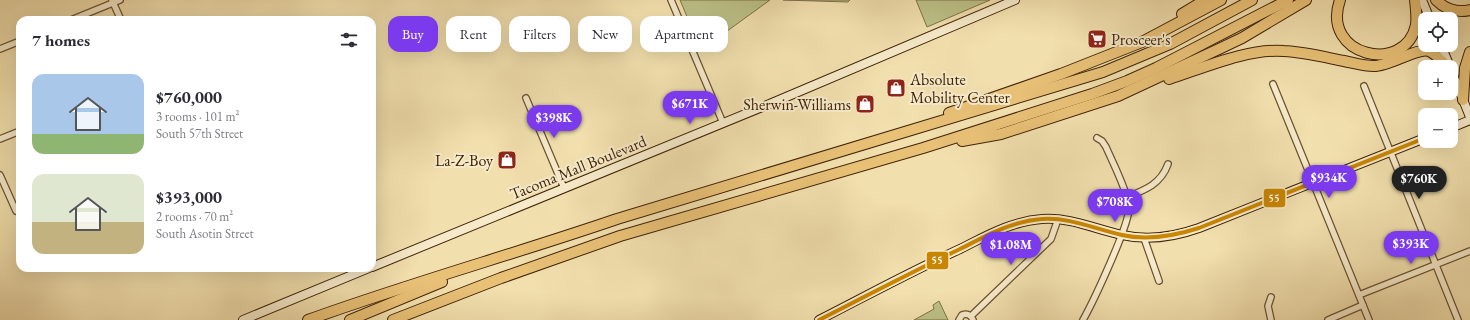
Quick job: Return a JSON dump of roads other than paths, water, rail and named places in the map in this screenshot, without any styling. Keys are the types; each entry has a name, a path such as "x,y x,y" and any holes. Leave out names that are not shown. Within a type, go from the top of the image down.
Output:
{"highway":[{"path":"1073,70 1141,37 1206,0"},
{"path":"785,168 1073,70 1142,42 1221,0"},
{"path":"308,320 362,301 617,219 1103,72 1170,44 1252,0"},
{"path":"393,320 507,275 620,236 923,148 1084,97 1127,81 1193,50 1288,0"},
{"path":"923,148 1001,134 1102,102 1235,41 1306,0"},
{"path":"1340,0 1338,21 1343,36 1356,49 1375,55 1385,54 1396,50 1409,39 1416,20 1415,0"},
{"path":"1436,0 1442,5 1453,10 1470,10"},
{"path":"1130,90 1243,56 1272,51 1307,54 1372,66 1389,64 1424,50 1429,51 1441,60"},
{"path":"1463,100 1465,68 1470,52"},
{"path":"350,320 415,292 548,242"}],"main road":[{"name":"Tacoma Mall Boulevard","path":"376,265 1015,0"},
{"path":"1422,0 1427,12"},
{"path":"1458,88 1470,119 1458,125"},
{"path":"819,320 933,261 1003,229 1029,221 1058,219 1076,222 1121,235 1144,238 1169,237 1191,231 1418,141"},
{"name":"Tacoma Mall Boulevard","path":"243,320 359,272"}],"street":[{"path":"80,16 113,1 120,0"},
{"path":"671,0 723,122"},
{"path":"113,1 119,16"},
{"path":"0,49 16,43"},
{"path":"1273,84 1369,320"},
{"path":"1364,86 1458,320"},
{"path":"526,98 564,188"},
{"path":"0,139 16,133"},
{"path":"1083,320 1097,292 1121,235 1129,205 1104,144 1097,138"},
{"path":"1126,198 1145,190 1161,178 1168,164"},
{"path":"0,175 16,211"},
{"path":"959,320 964,314 972,318 1051,240 1058,219"},
{"path":"1144,238 1159,281"},
{"path":"1359,295 1470,251"},
{"path":"1271,296 1268,308 1271,320"},
{"path":"1328,320 1363,306"}],"place":[{"name":"Prosceer's","path":"1097,39"},
{"name":"Absolute Mobility Center","path":"896,88"},
{"name":"Sherwin-Williams","path":"865,104"},
{"name":"La-Z-Boy","path":"507,160"}]}
